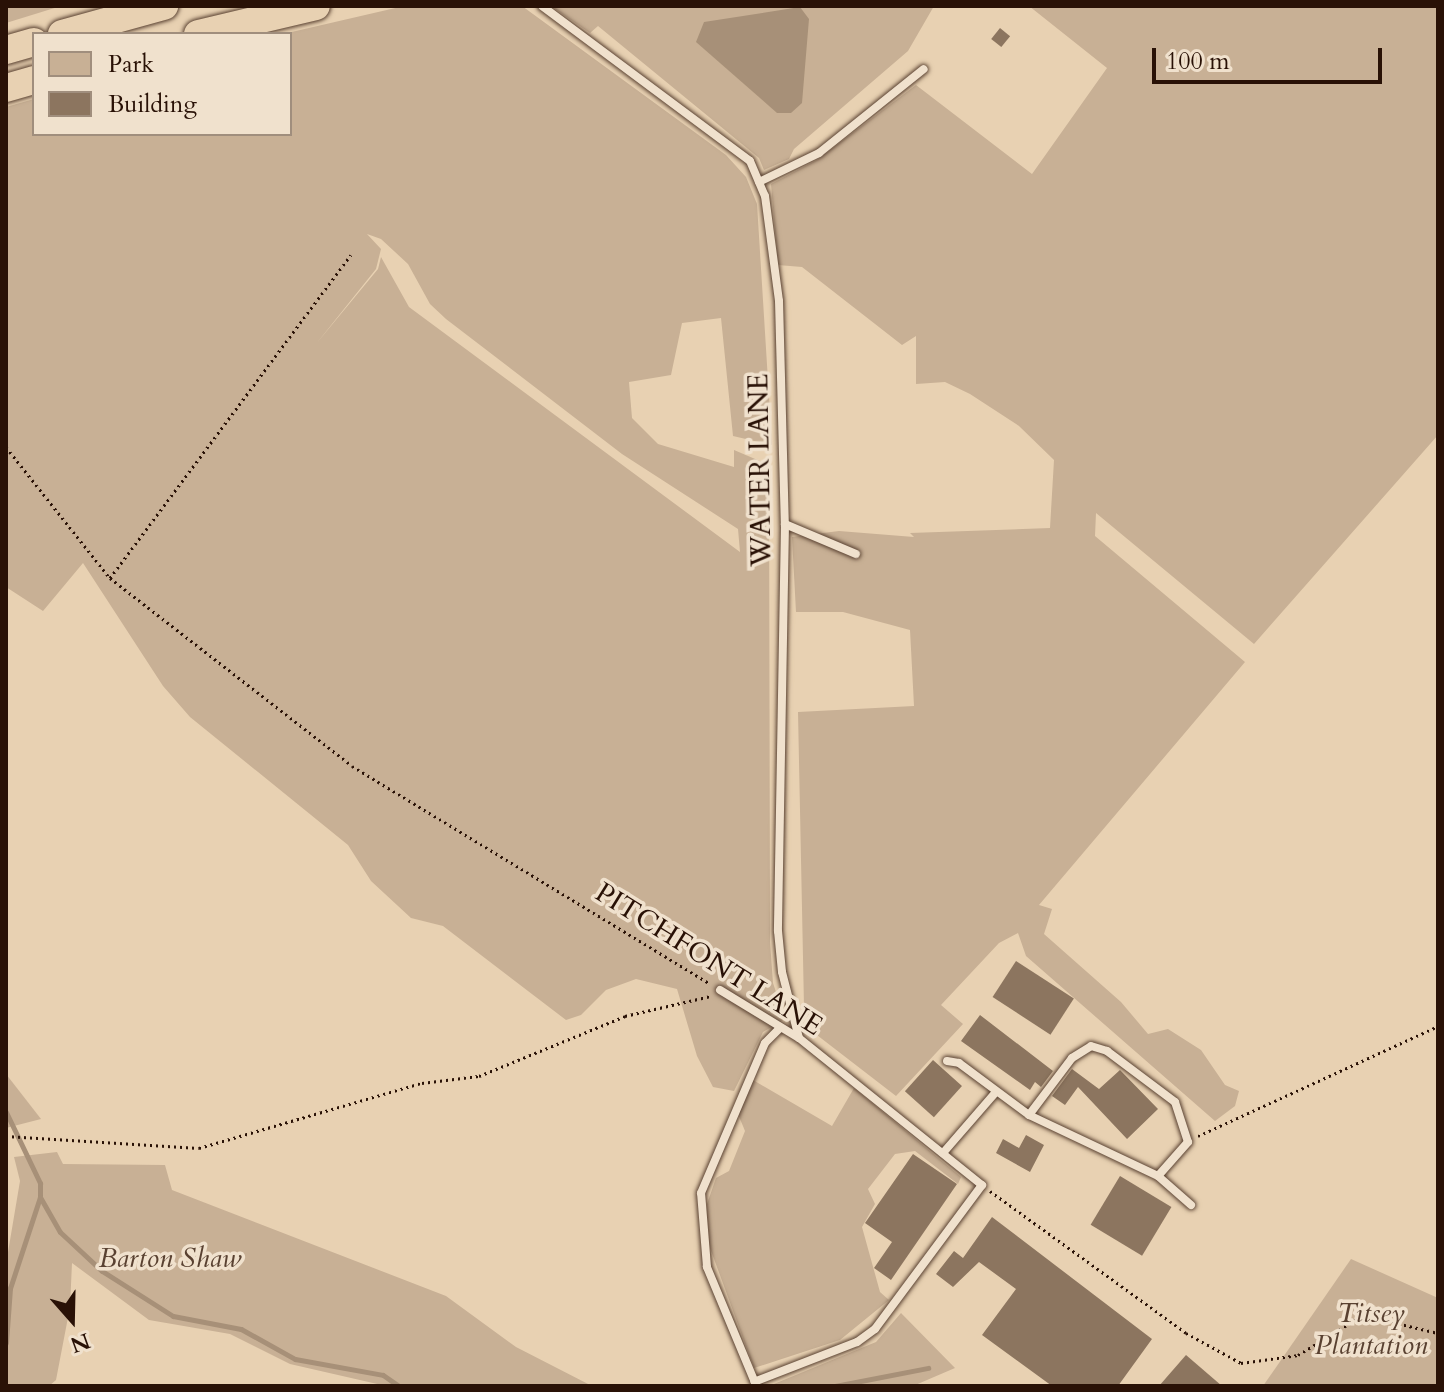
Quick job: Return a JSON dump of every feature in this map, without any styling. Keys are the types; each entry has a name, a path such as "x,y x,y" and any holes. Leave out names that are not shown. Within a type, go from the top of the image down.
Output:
{"highway":[{"path":"69,32 164,6"},
{"path":"206,32 316,6"},
{"path":"6,50 32,43"},
{"path":"6,88 32,81"}],"lane":[{"name":"WATER LANE","path":"542,6 750,161 770,223 779,301 785,524 778,931 782,972 799,1038"},
{"path":"759,182 819,153 924,69"},
{"path":"785,524 856,554"},
{"name":"PITCHFONT LANE","path":"720,990 799,1038 982,1185"},
{"path":"780,1028 765,1043 701,1193 707,1267 755,1384 857,1342 875,1329 982,1185"},
{"path":"1029,1115 1072,1058 1091,1046 1107,1051 1175,1102 1188,1142 1158,1176"},
{"path":"947,1061 959,1063 995,1093 1029,1115 1158,1176 1191,1205"},
{"path":"943,1153 995,1093"}],"path":[{"path":"110,578 351,255"},
{"name":"PITCHFONT LANE","path":"6,447 110,578 352,766 720,990"},
{"path":"6,1136 199,1148 422,1083 479,1076 625,1016 720,990"},
{"path":"1188,1142 1438,1026"},
{"path":"982,1185 1186,1333 1241,1363 1298,1355 1363,1315 1438,1333"}],"green space":[{"path":"6,6 61,6 6,23"},
{"path":"404,6 522,6 726,155 746,177 757,204 772,445 733,436 721,318 682,323 671,375 629,382 632,418 658,444 734,467 734,450 769,465 770,942 773,983 785,1019 763,1032 734,1091 713,1087 697,1056 677,989 636,979 606,990 581,1015 566,1020 443,926 411,918 371,881 348,845 190,717 163,686 83,563 43,611 6,587 6,107 32,100 32,136 292,136 292,32","holes":["367,234 381,239 408,264 430,304 446,319 622,454 738,529 740,552 409,307 381,257 378,269 316,344 376,269 381,249"]},
{"path":"551,6 934,6 908,51 794,149 789,159 764,170 759,158 598,26 590,33"},
{"path":"1029,6 1438,6 1438,435 1254,644 1096,513 1095,536 1245,662 1039,905 1052,909 1044,934 1121,1002 1148,1034 1168,1029 1201,1050 1225,1085 1239,1091 1235,1106 1215,1121 1026,956 1018,933 999,943 941,1005 963,1024 896,1096 813,1032 804,1007 798,712 914,706 910,630 843,612 796,612 792,537 839,531 914,537 910,533 1050,528 1054,460 1019,426 970,394 945,382 916,384 916,336 902,345 802,267 778,265 771,184 817,160 916,85 1032,174 1107,68"},
{"path":"6,1074 41,1119 6,1128"},
{"path":"753,1080 832,1126 854,1088 961,1177 958,1184 915,1151 895,1154 868,1189 875,1204 862,1227 880,1292 889,1300 840,1340 754,1368 706,1237 707,1204 716,1178 729,1171 745,1131 738,1114"},
{"name":"Barton Shaw","path":"57,1152 63,1164 165,1165 172,1190 446,1296 516,1347 592,1386 386,1386 290,1364 230,1334 149,1320 72,1263 70,1307 56,1380 49,1386 6,1386 6,1264 20,1181 14,1157"},
{"name":"Titsey Plantation","path":"1351,1259 1438,1298 1438,1386 1263,1386"},
{"path":"901,1313 955,1368 913,1386 769,1386 876,1342"}],"shaded area":[{"path":"800,7 809,19 802,103 791,113 777,113 696,42 704,22"}],"building":[{"path":"1000,28 1010,36 1001,47 991,39"},
{"path":"1016,961 1074,999 1050,1035 993,997"},
{"path":"980,1015 1053,1071 1041,1087 1035,1082 1030,1090 961,1041"},
{"path":"933,1060 962,1086 934,1117 905,1091"},
{"path":"1072,1069 1099,1089 1120,1070 1158,1109 1127,1139 1078,1087 1065,1105 1052,1096"},
{"path":"1026,1135 1044,1145 1030,1172 996,1153 1003,1139 1019,1148"},
{"path":"913,1154 957,1184 891,1280 874,1268 892,1242 865,1223"},
{"path":"1120,1176 1171,1207 1142,1256 1091,1225"},
{"path":"992,1217 1152,1339 1118,1386 1052,1386 982,1335 1016,1289 979,1262 953,1287 936,1274 954,1251 963,1258"},
{"path":"1186,1355 1222,1386 1159,1386"}],"waterway":[{"path":"6,1112 40,1183 40,1197 10,1288 6,1343"},
{"path":"40,1197 60,1232 102,1271 173,1316 241,1329 295,1359 383,1375 399,1386"},
{"path":"835,1386 928,1368"}]}
